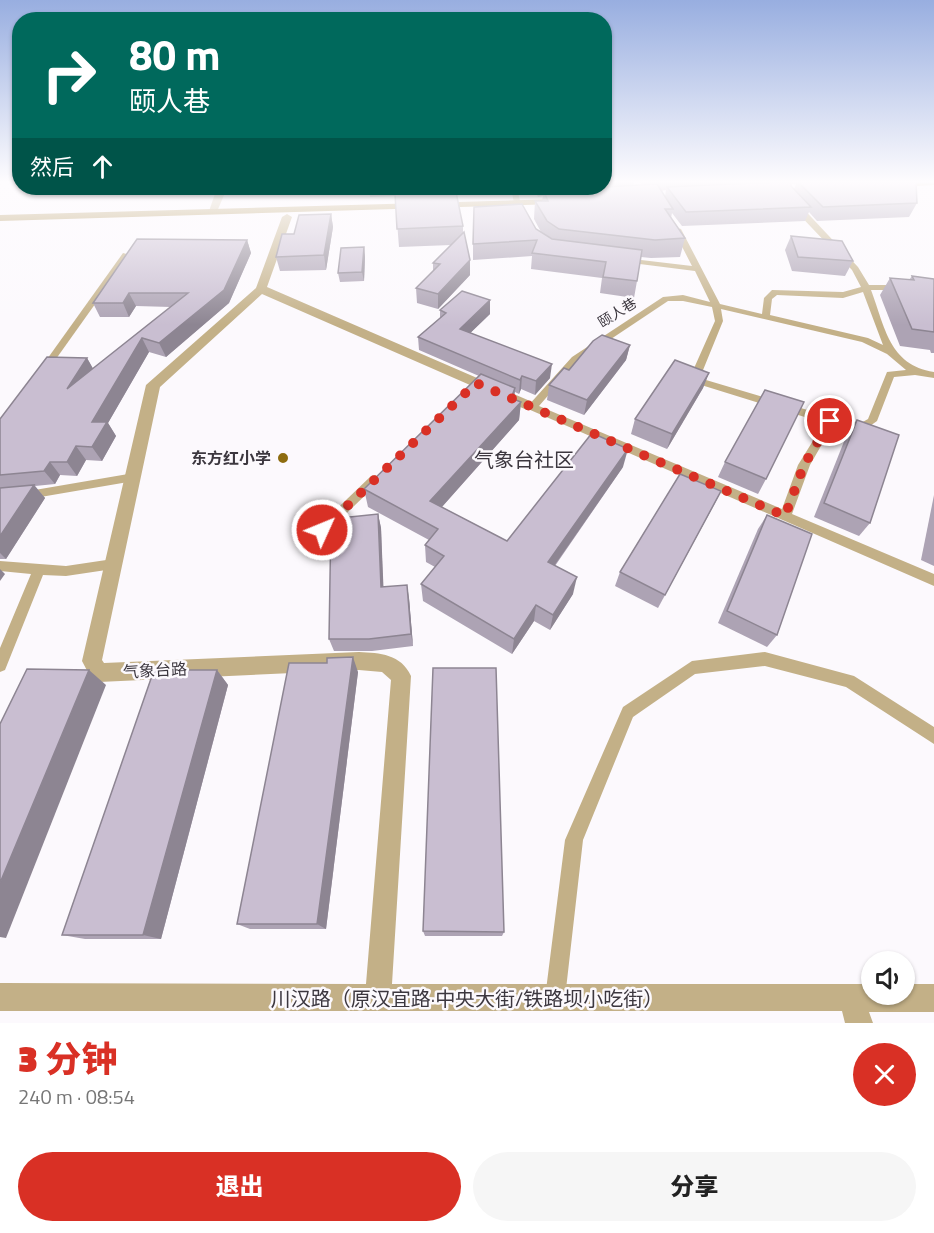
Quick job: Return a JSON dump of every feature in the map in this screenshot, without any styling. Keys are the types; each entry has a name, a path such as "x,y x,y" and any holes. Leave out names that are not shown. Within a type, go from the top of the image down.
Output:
{"street":[{"name":"气象台路","path":"282,230 261,290 153,385 92,662 99,673 359,661 386,663 401,676 378,998"},
{"path":"261,290 472,387 532,407"},
{"name":"川汉路（原汉宜路·中央大街/铁路坝小吃街）","path":"0,997 555,998 855,1010 934,998"}],"lane":[{"path":"678,230 716,305 719,321 696,375 702,382 830,421 863,427 872,421 890,374 915,372 934,375"},
{"path":"822,230 855,269 866,288 890,352"},
{"path":"40,376 126,255"},
{"path":"609,258 697,269"},
{"path":"766,315 768,298 775,292 843,295 866,288 912,288"},
{"name":"颐人巷","path":"532,407 575,359 666,299 683,298 766,315 865,340 890,352 915,372"},
{"path":"532,407 934,580"},
{"path":"785,516 804,465 830,421"},
{"path":"322,530 382,473"},
{"path":"0,496 23,496 134,477"},
{"path":"0,566 66,571 112,564"},
{"path":"0,665 39,569"},
{"path":"555,998 574,840 628,712 692,668 765,659 849,681 934,736"}],"building":[{"path":"295,230 328,230 324,255 276,257 282,234 294,234"},
{"path":"473,230 537,230 552,239 642,250 637,281 603,277 606,262 532,253 537,240 473,244"},
{"path":"565,230 679,230 685,238 655,240"},
{"path":"464,232 470,260 438,294 416,288 440,264 433,263"},
{"path":"791,236 842,241 853,261 798,257"},
{"path":"137,239 247,240 224,290 159,343 142,338 92,422 107,422 92,447 76,446 67,462 50,462 44,471 0,475 0,419 47,357 87,358 67,389 188,293 129,293 123,303 93,303"},
{"path":"364,247 362,272 338,273 341,248"},
{"path":"912,276 934,279 934,332 912,329 890,278 914,280"},
{"path":"462,291 490,300 460,329 552,364 536,381 522,376 520,380 418,337 446,313 440,310"},
{"path":"602,335 630,345 587,400 549,385 564,368 569,370 593,341"},
{"path":"675,360 709,373 672,434 635,419"},
{"path":"481,374 515,388 511,398 521,402 430,501 507,541 592,433 628,449 548,562 577,577 553,615 536,605 514,639 421,584 444,556 425,545 438,529 364,489"},
{"path":"765,390 804,402 766,479 725,462"},
{"path":"857,420 899,435 870,523 824,503"},
{"path":"680,474 721,491 665,595 620,572"},
{"path":"34,485 0,536 0,488"},
{"path":"378,514 381,587 407,585 411,634 369,639 329,639 331,519"},
{"path":"767,515 812,534 777,635 727,611"},
{"path":"353,657 317,924 237,924 289,663 327,663 327,658"},
{"path":"433,668 496,668 504,932 423,931"},
{"path":"27,669 89,670 0,883 0,724"},
{"path":"154,670 217,670 143,935 62,935"}],"place":[{"name":"东方红小学","path":"283,458"}],"district":[{"name":"气象台社区","path":"524,459"}],"route":[{"path":"322,530 476,383 785,516 804,465 830,421"}]}
